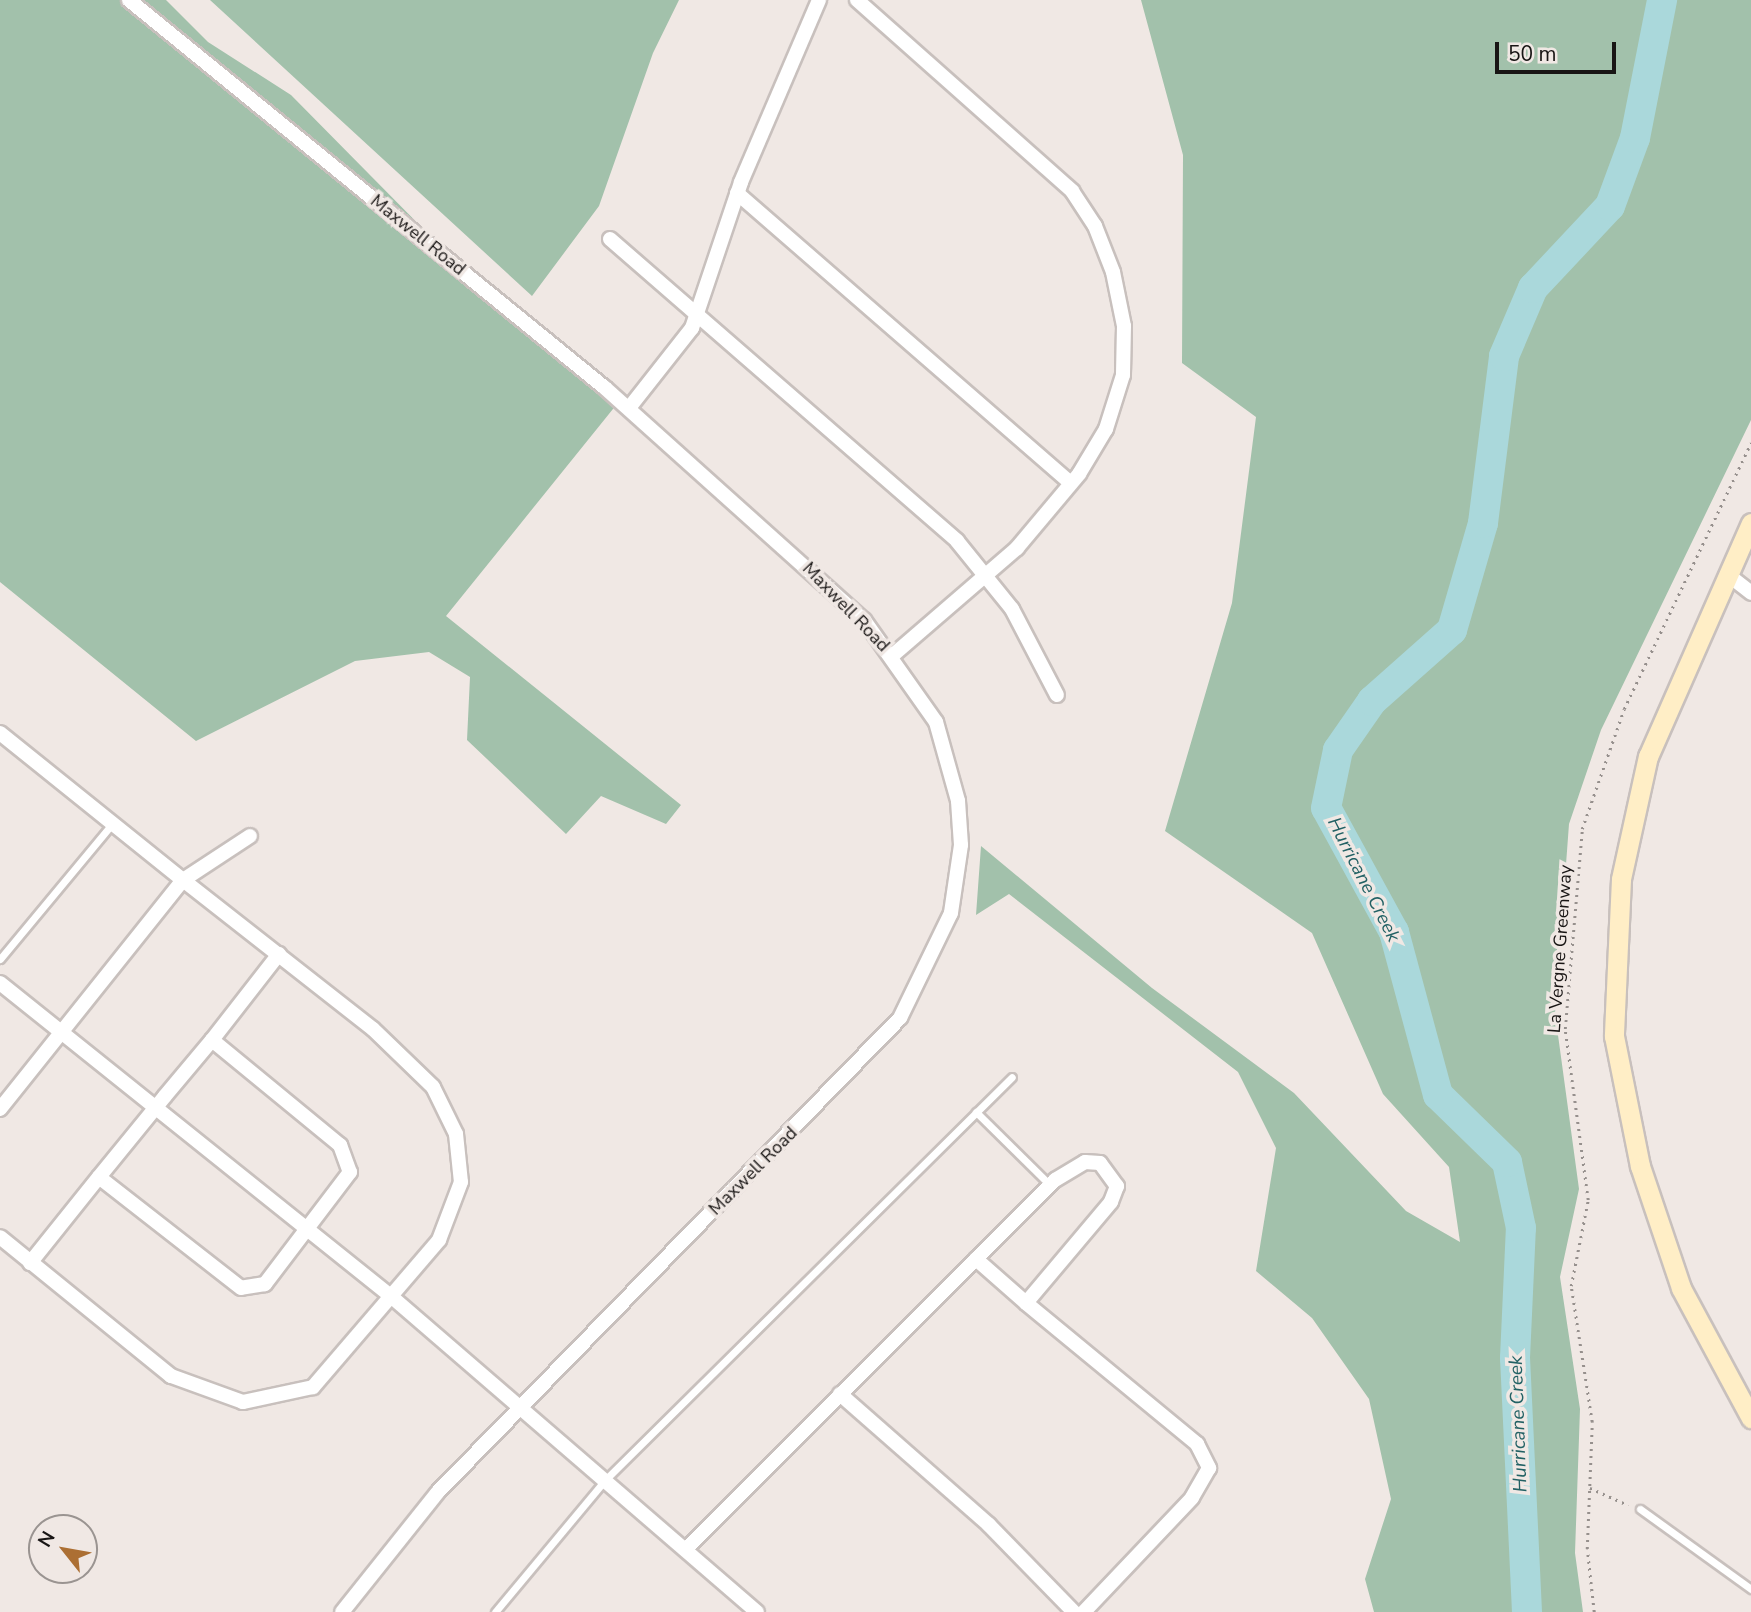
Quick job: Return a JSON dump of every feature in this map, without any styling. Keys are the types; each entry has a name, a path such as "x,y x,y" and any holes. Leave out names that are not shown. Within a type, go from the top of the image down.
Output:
{"main road":[{"path":"1751,523 1648,756 1622,879 1614,1036 1640,1166 1681,1288 1751,1418"}],"street":[{"name":"Maxwell Road","path":"129,0 629,408 779,540 893,655 936,722 958,801 958,877 928,973 876,1049 520,1406 437,1493 342,1612"},
{"path":"629,408 668,365 697,315 737,193 819,0"},
{"path":"857,0 1072,191 1095,226 1124,326 1123,375 1105,429 1071,483 987,577 893,655"},
{"path":"737,193 1071,483"},
{"path":"610,239 931,517 987,577 1029,637 1056,695"},
{"path":"1727,575 1751,593"},
{"path":"0,733 373,1029 433,1087 456,1133 457,1194 439,1240 313,1387 243,1402 172,1376 0,1237"},
{"path":"0,1109 183,880 250,836"},
{"path":"30,1263 279,954"},
{"path":"0,983 392,1297 757,1612"},
{"path":"99,1177 241,1287 265,1284 311,1231 341,1192 348,1155 212,1040"},
{"path":"686,1549 1050,1185 1085,1162 1112,1171 1117,1186 1111,1202 1026,1303"},
{"path":"976,1259 1208,1457 1209,1468 1192,1498 1084,1612"},
{"path":"840,1394 989,1525 1074,1612"}],"lane":[{"path":"0,959 112,824"},
{"path":"495,1612 606,1479 1012,1077"},
{"path":"976,1112 1050,1185"},
{"path":"1640,1509 1751,1588"}],"path":[{"name":"La Vergne Greenway","path":"1594,1612 1590,1488 1592,1422 1571,1286 1588,1200 1569,1076 1569,973 1578,855 1594,783 1619,721 1751,443"},
{"path":"1590,1488 1640,1509"}],"green space":[{"path":"0,0 166,0 208,42 291,95 446,252 617,404 446,616 681,805 666,824 601,796 566,834 467,740 470,677 429,652 355,661 196,741 0,582"},
{"path":"210,0 679,0 653,53 599,206 532,296"},
{"path":"1141,0 1751,0 1751,420 1601,730 1569,824 1555,1013 1579,1189 1560,1277 1580,1409 1575,1553 1583,1612 1374,1612 1365,1579 1391,1499 1369,1399 1312,1318 1256,1271 1276,1148 1238,1072 1009,894 976,915 981,846 1152,988 1294,1093 1406,1211 1460,1242 1449,1167 1383,1094 1312,933 1165,831 1232,603 1256,417 1182,363 1183,155"}],"waterway":[{"name":"Hurricane Creek","path":"1527,1612 1515,1358 1521,1228 1507,1162 1438,1095 1394,932 1326,808 1338,750 1372,701 1452,630 1483,523 1504,356 1533,288 1610,206 1635,138 1662,0"}]}
